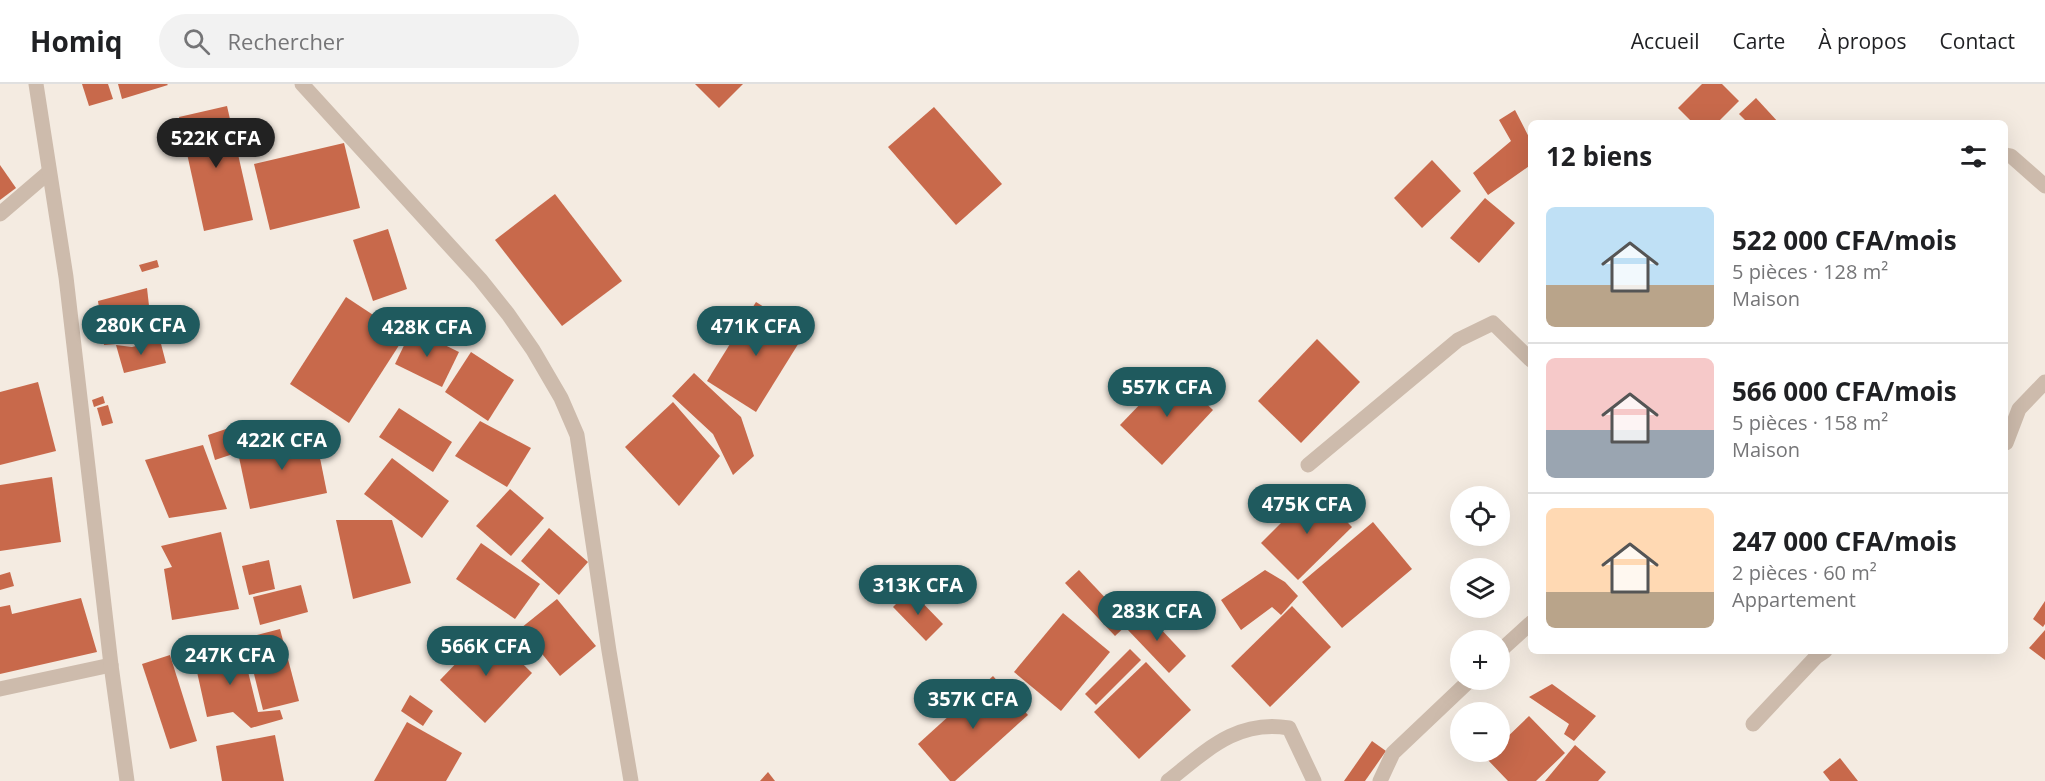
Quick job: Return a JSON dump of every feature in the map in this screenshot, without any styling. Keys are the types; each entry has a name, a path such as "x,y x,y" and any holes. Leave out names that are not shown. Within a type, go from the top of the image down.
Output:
{"street":[{"path":"36,84 66,277 111,665 127,781"},
{"path":"302,84 480,279 532,350 561,398 577,435 631,781"},
{"path":"2008,155 2045,186"},
{"path":"0,214 50,172"},
{"path":"1308,465 1458,340 1493,323 1528,357"},
{"path":"2008,438 2019,409 2045,382"},
{"path":"1510,642 1528,626"},
{"path":"1753,724 1820,654"},
{"path":"0,689 111,665"},
{"path":"1380,781 1393,753 1459,690"},
{"path":"1168,781 1211,747 1230,736 1251,728 1271,725 1288,728 1314,781"}],"building":[{"path":"82,84 108,84 113,99 89,106"},
{"path":"118,84 167,84 168,85 122,99"},
{"path":"695,84 743,84 719,108"},
{"path":"1702,84 1722,84 1739,101 1720,120 1690,120 1678,108"},
{"path":"1756,98 1776,120 1745,120 1739,114"},
{"path":"227,106 253,220 204,231 179,117"},
{"path":"934,107 1002,184 956,225 888,147"},
{"path":"1515,110 1528,135 1528,167 1488,195 1473,173 1511,141 1499,120"},
{"path":"344,143 360,208 270,230 254,164"},
{"path":"1432,160 1461,191 1422,228 1394,198"},
{"path":"0,165 16,188 0,200"},
{"path":"555,194 622,281 562,326 495,240"},
{"path":"1485,198 1515,223 1479,263 1450,238"},
{"path":"388,229 407,289 373,301 353,240"},
{"path":"157,260 159,267 142,272 139,265"},
{"path":"147,288 153,341 104,345 98,301"},
{"path":"346,297 405,336 349,423 290,384"},
{"path":"756,302 805,333 756,412 707,381"},
{"path":"412,329 459,352 442,387 395,364"},
{"path":"1317,339 1360,382 1301,443 1258,401"},
{"path":"160,340 166,363 124,373 116,345 132,347"},
{"path":"471,352 514,380 488,421 445,392"},
{"path":"1172,371 1213,410 1162,465 1120,425"},
{"path":"694,373 741,417 754,456 733,475 713,434 672,396"},
{"path":"38,382 56,451 0,465 0,392"},
{"path":"103,396 105,403 94,407 92,400"},
{"path":"673,402 720,456 679,506 625,447"},
{"path":"108,405 113,423 102,426 97,408"},
{"path":"399,408 452,442 433,472 379,437"},
{"path":"480,421 531,448 507,487 455,456"},
{"path":"226,429 233,454 215,460 208,435"},
{"path":"315,433 327,493 250,509 237,448"},
{"path":"203,445 227,509 169,518 145,460"},
{"path":"392,458 449,501 422,538 364,494"},
{"path":"52,477 61,542 0,551 0,485"},
{"path":"510,489 544,518 511,556 476,526"},
{"path":"1315,489 1352,527 1298,580 1261,543"},
{"path":"336,520 392,520 411,583 353,599"},
{"path":"1373,522 1412,569 1342,628 1302,582"},
{"path":"549,528 588,562 559,595 521,561"},
{"path":"221,532 239,609 172,620 164,569 172,567 161,546"},
{"path":"481,543 540,584 515,619 456,579"},
{"path":"269,560 275,589 249,595 242,566"},
{"path":"1079,570 1129,623 1115,636 1065,583"},
{"path":"1265,570 1285,582 1298,596 1281,615 1272,607 1241,630 1221,600"},
{"path":"10,572 14,586 0,590 0,575"},
{"path":"301,585 308,612 260,625 253,597"},
{"path":"910,590 943,624 926,641 893,607"},
{"path":"81,598 97,652 0,674 0,607 10,605 12,614"},
{"path":"557,599 596,646 560,676 521,628"},
{"path":"2045,601 2045,624 2043,627 2033,619"},
{"path":"1292,606 1331,647 1270,707 1231,666"},
{"path":"1145,612 1186,656 1169,673 1127,629"},
{"path":"1063,613 1110,652 1061,711 1014,672"},
{"path":"280,629 299,701 263,710 245,638"},
{"path":"488,630 532,673 485,723 440,680"},
{"path":"2045,630 2045,660 2029,648"},
{"path":"241,643 258,712 280,710 283,719 251,728 233,712 207,717 193,654"},
{"path":"1130,649 1141,660 1096,705 1085,694"},
{"path":"170,655 197,741 170,749 142,664"},
{"path":"1146,662 1191,710 1139,759 1094,712"},
{"path":"993,676 1028,715 955,781 950,781 918,744"},
{"path":"1552,684 1596,716 1574,741 1564,734 1569,724 1529,697"},
{"path":"410,695 433,711 423,726 401,711"},
{"path":"1529,716 1565,753 1536,781 1508,781 1490,762 1510,762 1510,734"},
{"path":"407,722 462,753 446,781 374,781"},
{"path":"275,735 284,781 222,781 216,746"},
{"path":"1372,741 1386,751 1365,781 1344,781"},
{"path":"1575,745 1606,772 1598,781 1545,781"},
{"path":"1840,758 1858,781 1830,781 1823,772"},
{"path":"768,772 775,781 760,781"}]}
